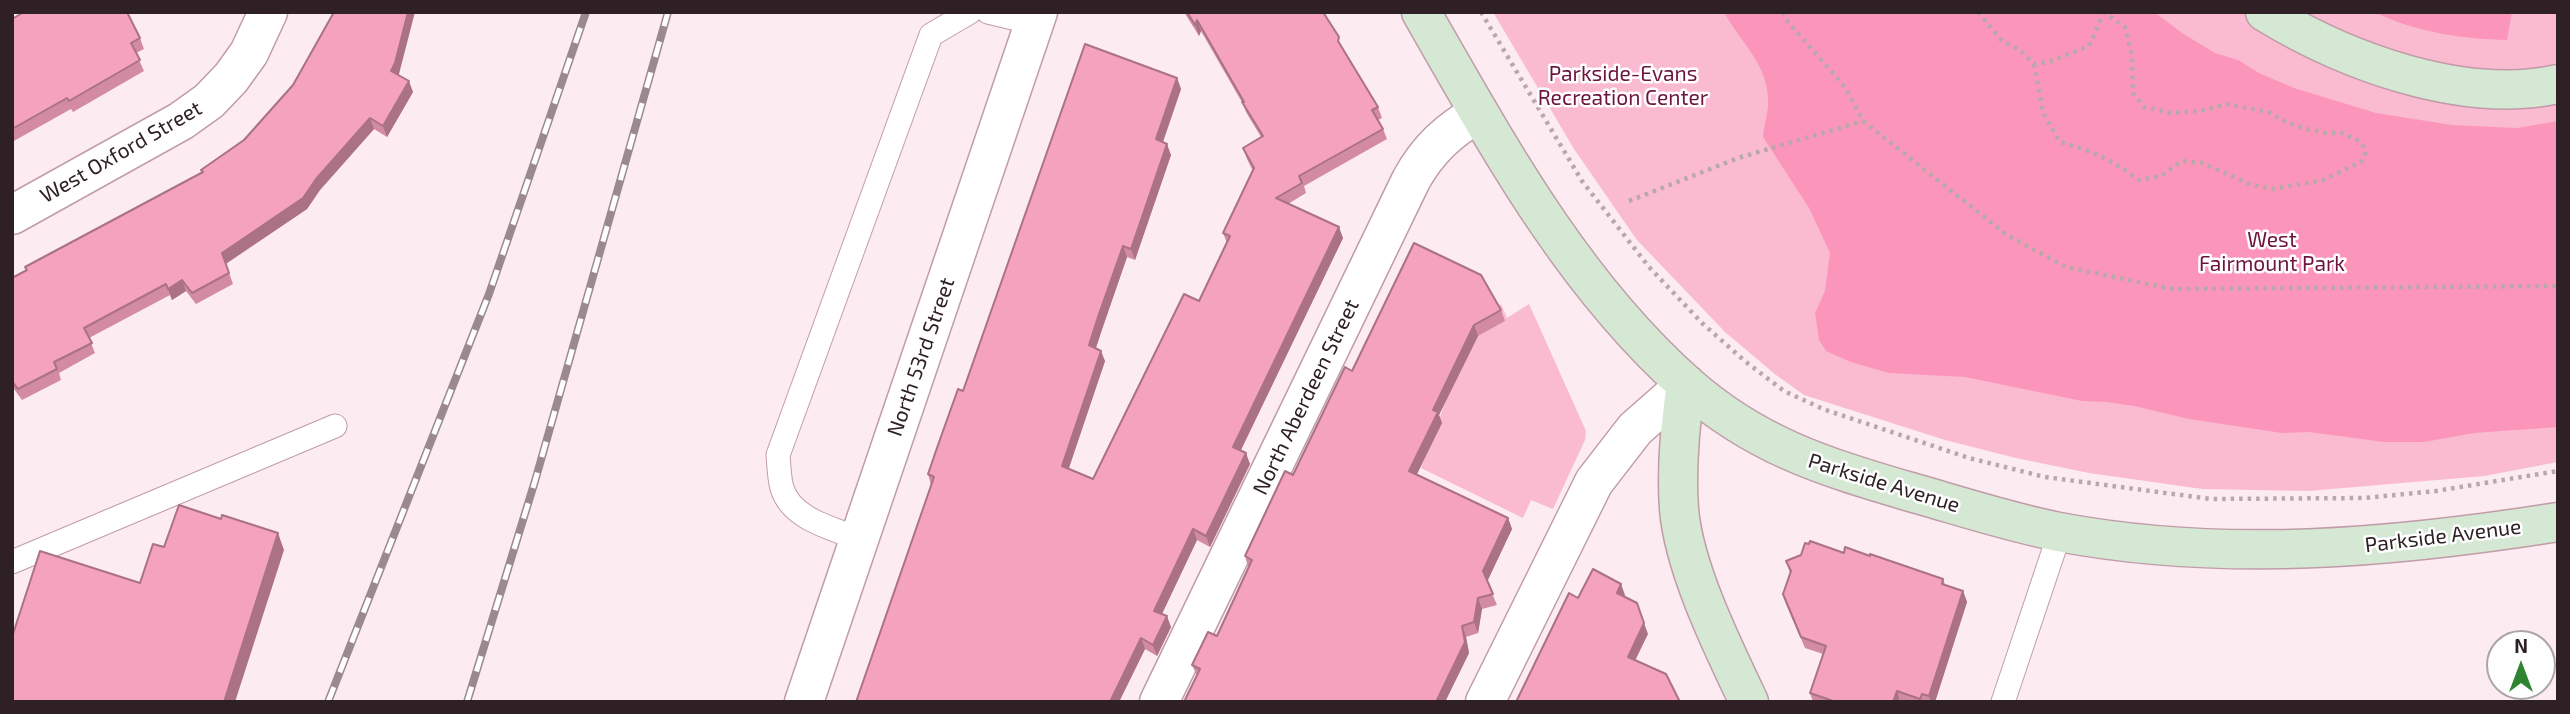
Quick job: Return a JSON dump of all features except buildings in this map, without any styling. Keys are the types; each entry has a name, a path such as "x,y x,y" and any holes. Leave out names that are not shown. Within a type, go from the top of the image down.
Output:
{"street":[{"name":"West Oxford Street","path":"12,215 181,121 209,101 231,78 249,53 268,12"},
{"name":"Parkside Avenue","path":"1421,12 1479,113 1562,246 1626,324 1686,384 1726,416 1770,443 1811,462 2003,519 2060,532 2134,542 2273,550 2369,546 2558,522"},
{"path":"2265,12 2289,27 2354,57 2410,75 2468,87 2508,89 2558,84"},
{"name":"North 53rd Street","path":"804,702 1036,18"},
{"name":"North Aberdeen Street","path":"1159,702 1411,180 1435,145 1452,129 1479,113"},
{"path":"1485,702 1594,482 1635,429 1686,384"},
{"path":"1686,384 1680,428 1679,509 1682,528 1696,576 1728,658 1749,702"}],"lane":[{"path":"859,539 813,521 792,506 782,489 778,455 931,35 970,12"},
{"path":"988,12 1036,18"},
{"path":"12,562 335,426"},
{"path":"2003,702 2060,532"}],"path":[{"path":"1481,12 1582,181 1648,267 1703,324 1746,362 1784,391 1822,409 1969,457 2045,477 2211,499 2364,498 2436,491 2558,471"},
{"path":"1783,12 1787,22 1845,87 1863,121 2007,235 2066,267 2172,289 2558,286"},
{"path":"1978,12 2002,41 2019,49 2034,64 2043,113 2060,142 2090,150 2115,162 2139,180 2161,176 2182,161 2202,163 2252,185 2273,189 2323,180 2361,162 2366,152 2361,142 2342,133 2326,133 2286,122 2268,112 2227,104 2200,111 2171,113 2144,107 2133,93 2132,56 2125,27 2105,13 2089,46 2049,62 2034,64"},
{"path":"1629,201 1738,158 1863,121"}],"green space":[{"name":"West Fairmount Park","path":"1493,12 2558,12 2558,462 2484,476 2308,491 2202,489 2089,473 2016,458 1945,440 1804,395 1725,332 1637,240 1574,149"},
{"name":"West Fairmount Park","path":"1724,12 2154,12 2215,53 2238,60 2259,73 2294,88 2376,113 2452,125 2517,128 2558,121 2558,427 2474,433 2424,442 2384,442 2309,432 2282,433 2189,419 2134,406 2082,401 1965,377 1889,373 1851,362 1826,351 1819,340 1815,313 1825,291 1830,253 1809,208 1763,137 1768,104 1763,74"},
{"path":"2374,12 2512,12 2507,40 2439,33 2406,25"},
{"path":"1501,304 1507,318 1529,304 1586,431 1585,440 1553,509 1531,500 1523,518 1421,468 1469,338"}],"railway":[{"path":"328,702 489,294 586,12"},
{"path":"467,702 535,481 668,12"}],"park label":[{"name":"Parkside-Evans Recreation Center","path":"1623,86"}]}
